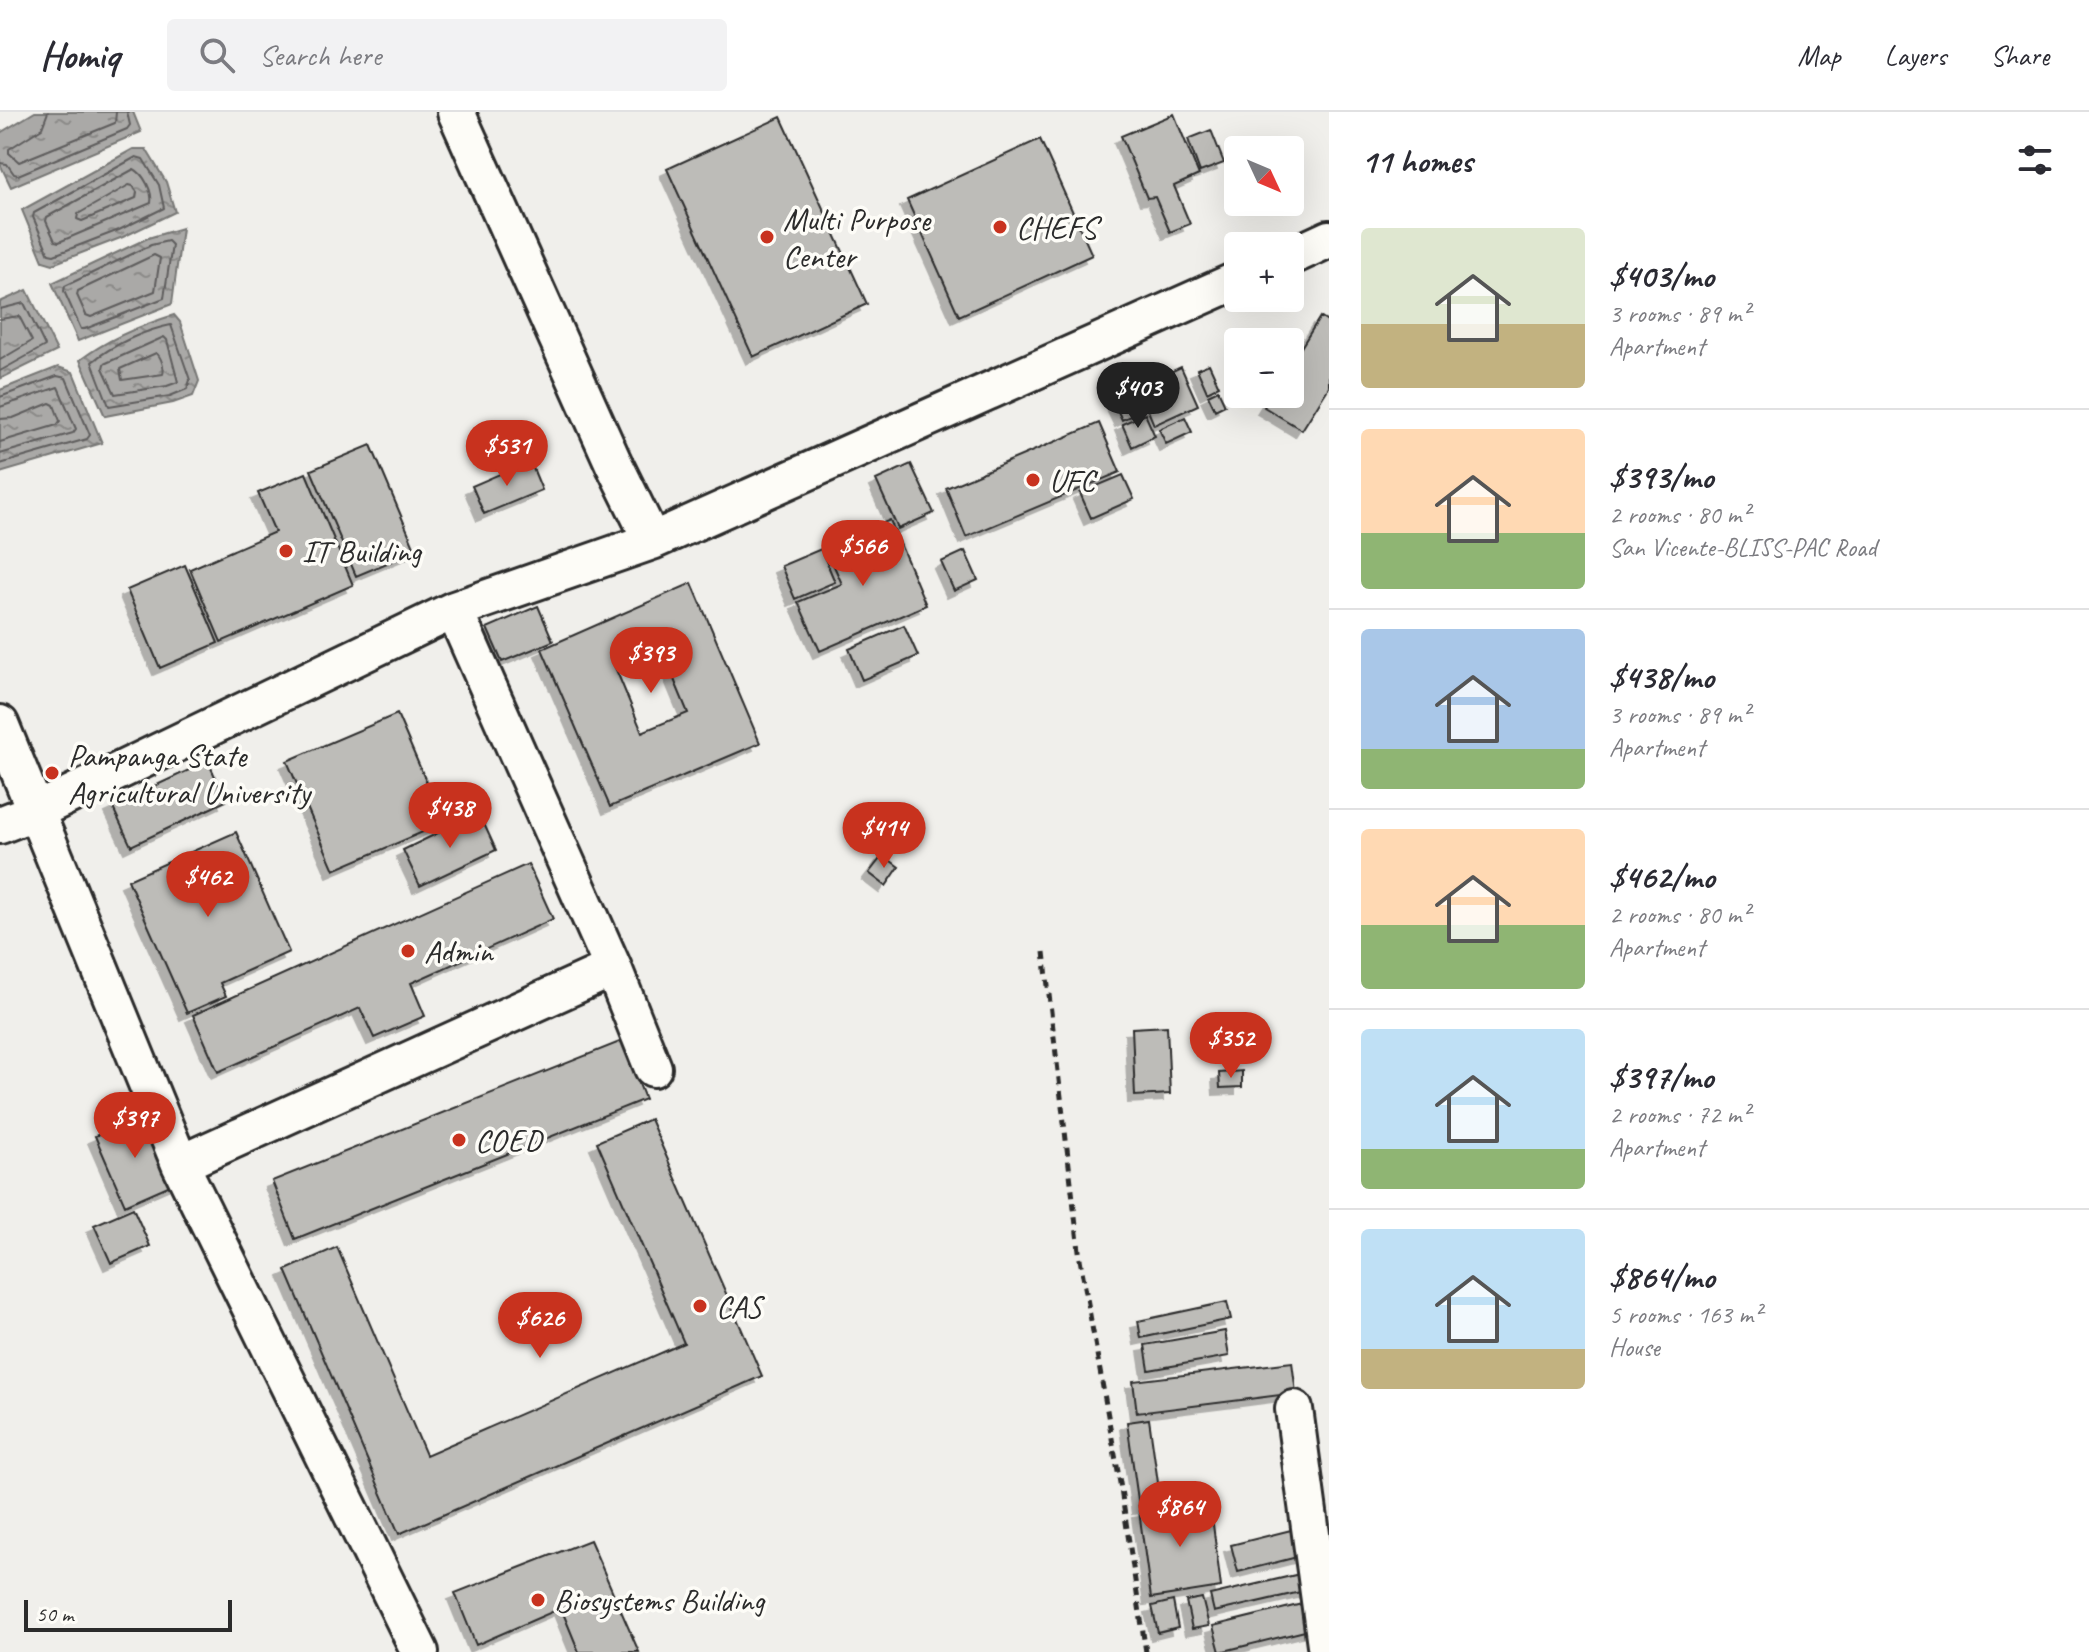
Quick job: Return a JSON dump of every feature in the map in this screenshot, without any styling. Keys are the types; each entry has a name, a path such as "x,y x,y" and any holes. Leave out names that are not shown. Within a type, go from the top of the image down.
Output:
{"street":[{"path":"456,112 613,462 652,541"},
{"path":"1304,251 1329,239"},
{"path":"0,825 36,811 454,610 652,541 1224,286"},
{"path":"454,610 613,968 653,1068"},
{"path":"0,724 180,1164 420,1652"},
{"path":"180,1164 613,968"},
{"path":"1294,1409 1327,1652"}],"path":[{"path":"1044,952 1080,1259 1146,1652"}],"water":[{"path":"35,112 133,112 141,132 11,187 0,164 0,133"},
{"path":"133,149 146,149 166,182 175,212 123,237 53,264 43,261 22,210"},
{"path":"182,228 172,304 78,341 52,283 148,238"},
{"path":"27,290 57,351 0,379 0,302"},
{"path":"174,315 180,322 199,381 193,396 105,416 80,360 125,333"},
{"path":"58,367 73,372 102,443 0,473 0,390"}],"building":[{"path":"1174,114 1199,175 1174,186 1190,224 1170,232 1155,197 1147,198 1121,136"},
{"name":"Multi Purpose Center","path":"781,117 867,304 753,357 667,169"},
{"path":"1211,130 1224,163 1200,172 1188,139"},
{"name":"CHEFS","path":"1040,139 1092,255 959,316 907,200"},
{"path":"1320,317 1329,323 1329,387 1302,430 1266,408 1304,408 1304,343"},
{"path":"1209,364 1219,386 1207,392 1197,369"},
{"path":"1181,367 1198,405 1154,425 1147,408 1122,420 1112,399"},
{"path":"1218,390 1224,406 1215,410 1208,395"},
{"path":"1145,414 1155,436 1132,447 1122,424"},
{"path":"1185,417 1192,432 1166,444 1159,429"},
{"name":"UFC","path":"1099,423 1120,472 966,537 946,488"},
{"path":"371,445 416,551 356,576 311,470"},
{"path":"530,461 542,490 484,514 472,486"},
{"path":"911,464 934,513 898,529 876,480"},
{"name":"IT Building","path":"306,473 353,585 221,642 190,569 275,532 258,493"},
{"path":"1123,475 1134,499 1091,518 1080,493"},
{"path":"890,520 926,605 820,651 798,602 842,584 826,548"},
{"path":"821,549 835,582 795,599 781,566"},
{"path":"965,551 978,580 954,591 941,562"},
{"path":"185,565 218,643 160,668 127,590"},
{"path":"692,583 760,743 610,807 542,649","holes":["661,648 688,713 642,732 615,667"]},
{"path":"538,606 553,641 502,662 487,628"},
{"path":"904,625 918,656 862,680 849,649"},
{"path":"397,714 444,823 334,870 287,761"},
{"path":"208,761 226,801 131,846 112,806"},
{"path":"479,813 496,850 420,886 403,850"},
{"path":"236,832 289,952 220,983 226,996 187,1013 128,880"},
{"path":"883,855 899,867 886,886 869,873"},
{"name":"Admin","path":"528,864 553,919 411,983 425,1016 374,1038 360,1008 218,1072 193,1015"},
{"path":"1167,1026 1170,1094 1135,1096 1132,1028"},
{"name":"COED","path":"622,1041 645,1099 295,1239 272,1181"},
{"path":"1242,1071 1242,1087 1220,1088 1219,1073"},
{"path":"145,1114 175,1183 125,1205 95,1136"},
{"name":"CAS","path":"650,1119 762,1376 399,1534 286,1270 337,1247 426,1455 684,1343 597,1142"},
{"path":"133,1208 150,1246 111,1263 94,1225"},
{"path":"1227,1302 1231,1319 1141,1338 1138,1321"},
{"path":"1225,1331 1229,1356 1149,1370 1145,1345"},
{"path":"1292,1362 1296,1393 1137,1413 1133,1381"},
{"path":"1149,1419 1161,1504 1139,1507 1127,1422"},
{"path":"1210,1501 1221,1587 1151,1598 1139,1511"},
{"path":"1299,1528 1305,1555 1238,1572 1231,1545"},
{"name":"Biosystems Building","path":"590,1540 639,1652 579,1652 561,1608 476,1645 455,1593"},
{"path":"1304,1573 1309,1590 1214,1612 1210,1595"},
{"path":"1202,1598 1209,1626 1192,1629 1186,1601"},
{"path":"1173,1601 1178,1628 1158,1633 1152,1606"},
{"path":"1306,1603 1313,1629 1220,1652 1213,1626"}],"place":[{"name":"CHEFS","path":"1000,227"},
{"name":"Multi Purpose Center","path":"767,237"},
{"name":"UFC","path":"1033,480"},
{"name":"IT Building","path":"286,551"},
{"name":"Pampanga State Agricultural University","path":"52,773"},
{"name":"Admin","path":"408,951"},
{"name":"COED","path":"459,1140"},
{"name":"CAS","path":"700,1306"},
{"name":"Biosystems Building","path":"538,1600"}]}
